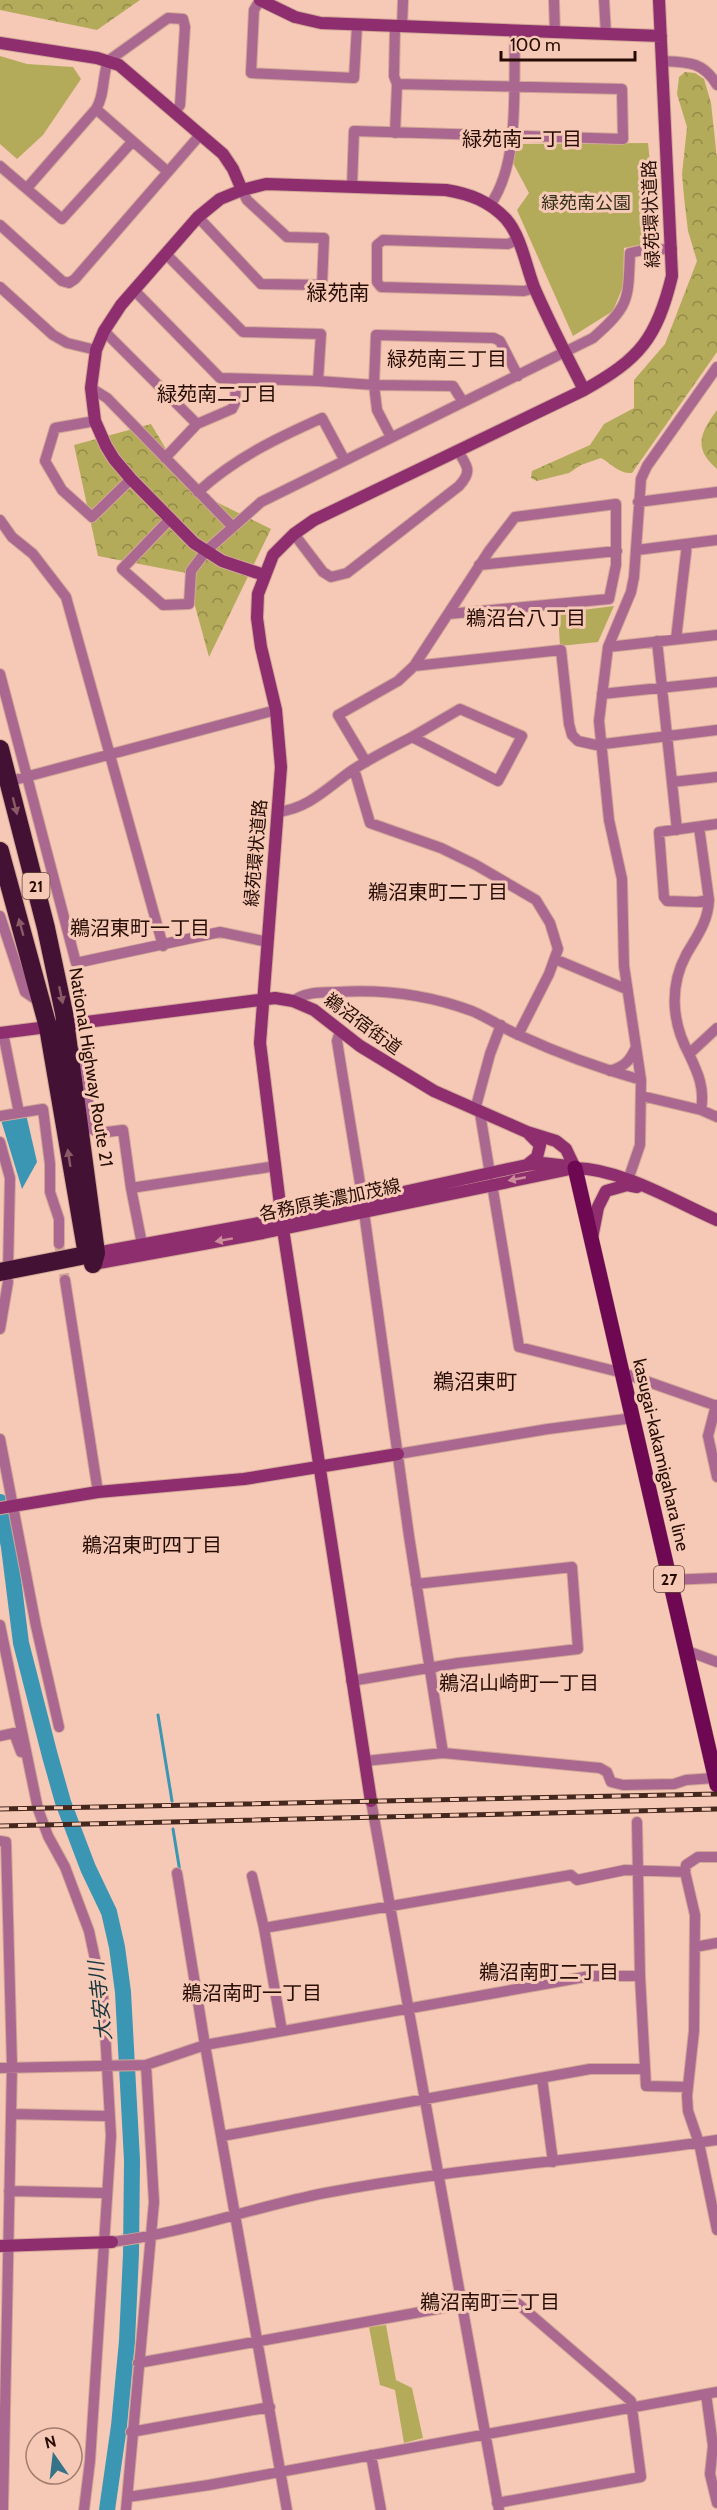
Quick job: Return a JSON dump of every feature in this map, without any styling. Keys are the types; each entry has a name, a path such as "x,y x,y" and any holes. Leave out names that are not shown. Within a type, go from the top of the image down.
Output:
{"highway":[{"name":"National Highway Route 21","path":"0,749 46,928 78,1216 92,1257"},
{"name":"National Highway Route 21","path":"0,850 42,1004 70,1047 92,1257"},
{"path":"5,1276 28,1261 62,1251 69,1246 74,1237 78,1216"},
{"path":"5,1276 92,1257"}],"main road":[{"name":"kasugai-kakamigahara line","path":"575,1168 685,1650 712,1744 716,1782"}],"street":[{"path":"357,26 354,78 251,73 254,10 260,0 295,17 321,23 661,36"},
{"path":"395,133 397,84 394,76 403,0"},
{"path":"554,0 555,33"},
{"path":"604,0 606,34"},
{"name":"緑苑環状道路","path":"371,1801 282,1224 260,1043 281,767 276,710 261,647 257,618 258,594 273,555 294,534 314,520 616,373 637,353 652,333 667,297 672,276 659,0"},
{"path":"27,188 96,109 101,101 104,71 108,61 168,18 183,19 185,27 180,105 175,112"},
{"path":"490,205 499,193 510,158 515,31"},
{"path":"0,43 108,61 129,72 223,154 233,169 247,200 287,237 324,238 322,285 261,284 198,217"},
{"path":"662,61 697,64 712,76 717,85"},
{"path":"352,187 354,131 623,139 622,89 397,84"},
{"path":"96,109 168,172"},
{"path":"0,225 62,281 69,283 75,279 201,135"},
{"path":"0,166 62,219 132,142"},
{"path":"264,575 222,561 194,543 131,479 114,459 95,421 91,388 96,350 104,331 134,290 198,217 220,199 242,189 266,184 446,190 470,194 490,205 507,221 517,240 535,288 584,390"},
{"path":"517,240 508,244 383,240 377,244 377,282 381,287 524,291 535,288"},
{"path":"171,518 122,569 164,605 189,604 192,571 206,551 261,502 593,338 610,323 628,297 630,253 672,249"},
{"path":"166,254 243,332 321,334 318,381"},
{"path":"0,287 52,335 67,344 96,350"},
{"path":"134,290 220,378 453,386 463,402"},
{"path":"104,331 197,424"},
{"path":"392,437 377,410 374,385 375,335 494,338 500,341 518,376"},
{"path":"628,1180 640,1145 641,1080 626,989 622,879 609,820 599,721 608,647 631,592 638,550 638,502 641,479 646,466 717,367"},
{"path":"165,458 197,424 232,409 235,403 236,380"},
{"path":"91,388 107,398 233,527"},
{"path":"198,492 221,471 261,446 322,418 344,459"},
{"path":"95,421 56,428 45,461 62,490 92,517 131,479"},
{"path":"294,534 323,572 331,577 347,573 467,478 468,472 458,451"},
{"path":"638,502 717,492"},
{"path":"366,762 338,715 398,681 414,666 479,565 515,517 616,504 617,551 609,598 448,614"},
{"path":"0,520 12,537 33,554 66,597 163,946"},
{"path":"638,550 717,540"},
{"path":"676,639 687,544"},
{"path":"479,565 617,551"},
{"path":"608,647 717,635"},
{"path":"657,641 660,689 677,830"},
{"path":"414,666 561,651 572,735 578,741 601,745 717,730"},
{"path":"0,674 23,778 76,963 220,932 268,942"},
{"path":"602,694 717,682"},
{"path":"278,812 291,810 309,802 354,769 460,709 522,736 498,781 412,737"},
{"path":"23,778 276,710"},
{"path":"354,769 370,823 441,848 476,865 536,900 550,923 558,949 530,1015 518,1035"},
{"path":"672,782 717,777"},
{"path":"709,900 667,901 664,897 659,832 717,824"},
{"path":"699,827 709,900 705,923 677,973 674,997 681,1039 699,1076 704,1095 701,1110"},
{"path":"0,916 25,992 42,1004"},
{"path":"46,928 66,923"},
{"path":"705,923 717,923"},
{"path":"555,959 626,989"},
{"path":"293,1001 300,996 312,993 361,990 402,994 472,1011 518,1035 583,1063 641,1080"},
{"name":"鵜沼宿街道","path":"1,1033 265,999 293,1001 314,1010 391,1067 434,1091 527,1132 556,1141 564,1147 575,1168"},
{"path":"501,1025 490,1054 478,1111 519,1347 623,1373 716,1406 709,1425 708,1436 717,1477"},
{"path":"689,1054 717,1028"},
{"path":"340,1031 337,1041 364,1207 416,1584 443,1753"},
{"path":"1,1033 19,1113"},
{"path":"70,1047 82,1059 92,1129 99,1133 123,1130 142,1244"},
{"path":"610,1071 630,1060 636,1047"},
{"path":"642,1096 701,1110 717,1118"},
{"path":"0,1116 42,1109 50,1164 50,1192 59,1219 59,1244"},
{"path":"527,1132 540,1145 537,1157 527,1165"},
{"path":"0,1143 10,1178 0,1329"},
{"name":"各務原美濃加茂線","path":"491,1179 527,1165 559,1163 575,1168"},
{"path":"131,1188 276,1166"},
{"name":"各務原美濃加茂線","path":"92,1257 282,1224 491,1179 575,1168 599,1170 628,1180 717,1220"},
{"path":"592,1238 598,1207 606,1191 627,1185 653,1191"},
{"name":"各務原美濃加茂線","path":"92,1257 142,1244 282,1224"},
{"path":"64,1280 99,1492"},
{"path":"8,1506 99,1492 226,1481 318,1468 548,1429 633,1418"},
{"path":"0,1439 8,1506 59,1727"},
{"path":"351,1681 429,1668 578,1649 572,1567 416,1584"},
{"path":"669,1580 717,1578"},
{"path":"0,1625 44,1827 65,1867 89,1931 103,1996 109,2065 111,2136 109,2242 84,2510"},
{"path":"685,1650 717,1662"},
{"path":"0,1736 14,1733 25,1763 31,1770"},
{"path":"365,1761 443,1753 600,1768 607,1772 611,1782 623,1785 674,1784 686,1779 716,1782"},
{"path":"138,2362 462,2304 509,2296 631,2401 641,2477 498,2506 462,2304 438,2174 426,2099 371,1801"},
{"path":"637,1822 640,1976 646,2086 688,2086"},
{"path":"0,1841 6,1842 12,2066 9,2191 4,2246 3,2510"},
{"path":"717,1857 694,1858 686,1865 685,1872 695,1915 694,2031 688,2086 688,2111 699,2143 717,2230"},
{"path":"264,1928 571,1875 577,1880 638,1869 685,1872"},
{"path":"177,1873 287,2510"},
{"path":"252,1876 264,1928 282,2031"},
{"path":"695,1947 717,1943"},
{"path":"0,2068 146,2065 205,2045 282,2031 590,1976 640,1976"},
{"path":"126,2510 147,2238 154,2202 146,2065"},
{"path":"222,2136 590,2069 645,2069"},
{"path":"542,2078 553,2162"},
{"path":"11,2114 105,2116"},
{"path":"4,2246 109,2242 147,2238 323,2193 438,2174 553,2162 717,2140"},
{"path":"9,2191 104,2193"},
{"path":"128,2497 281,2472 711,2393 713,2446 710,2474 717,2503"},
{"path":"131,2432 270,2408"},
{"path":"371,2455 381,2510"}],"green space":[{"path":"0,0 140,0 97,30 0,10"},
{"path":"0,56 27,64 73,67 81,79 43,135 17,159 0,144"},
{"path":"685,72 695,73 704,79 711,103 717,159 717,352 632,473 619,470 601,458 581,465 569,473 537,481 531,478 532,471 590,445 604,424 634,408 634,380 665,344 697,261 688,231 682,174 687,127 677,94 679,77"},
{"name":"緑苑南公園","path":"648,143 658,241 624,248 623,286 613,311 573,336 517,210 529,193 513,163 517,144"},
{"path":"717,410 717,469 704,454 702,440 703,433"},
{"path":"151,424 190,489 271,529 209,657 186,573 98,556 74,445"},
{"path":"614,606 598,642 560,646 558,613"},
{"path":"386,2325 396,2380 412,2388 423,2438 404,2443 395,2390 380,2385 369,2327"}],"water":[{"path":"26,1114 37,1162 22,1189 1,1120"}],"waterway":[{"name":"大安寺川","path":"0,1502 9,1547 21,1643 63,1802 88,1868 109,1912 117,1947 123,1992 132,2160 131,2254 127,2341 119,2426 107,2510"},
{"path":"158,1715 172,1801"},
{"path":"173,1829 180,1872"}],"tunnel":[{"path":"59,1244 65,1280"}],"railway":[{"path":"0,1809 717,1794"},
{"path":"0,1826 717,1809"}],"district":[{"name":"緑苑南一丁目","path":"522,139"},
{"name":"緑苑南","path":"338,292"},
{"name":"緑苑南三丁目","path":"447,359"},
{"name":"緑苑南二丁目","path":"217,394"},
{"name":"鵜沼台八丁目","path":"526,618"},
{"name":"鵜沼東町二丁目","path":"438,892"},
{"name":"鵜沼東町一丁目","path":"140,928"},
{"name":"鵜沼東町","path":"475,1381"},
{"name":"鵜沼東町四丁目","path":"152,1545"},
{"name":"鵜沼山崎町一丁目","path":"519,1683"},
{"name":"鵜沼南町二丁目","path":"549,1972"},
{"name":"鵜沼南町一丁目","path":"252,1993"},
{"name":"鵜沼南町三丁目","path":"490,2302"}]}
